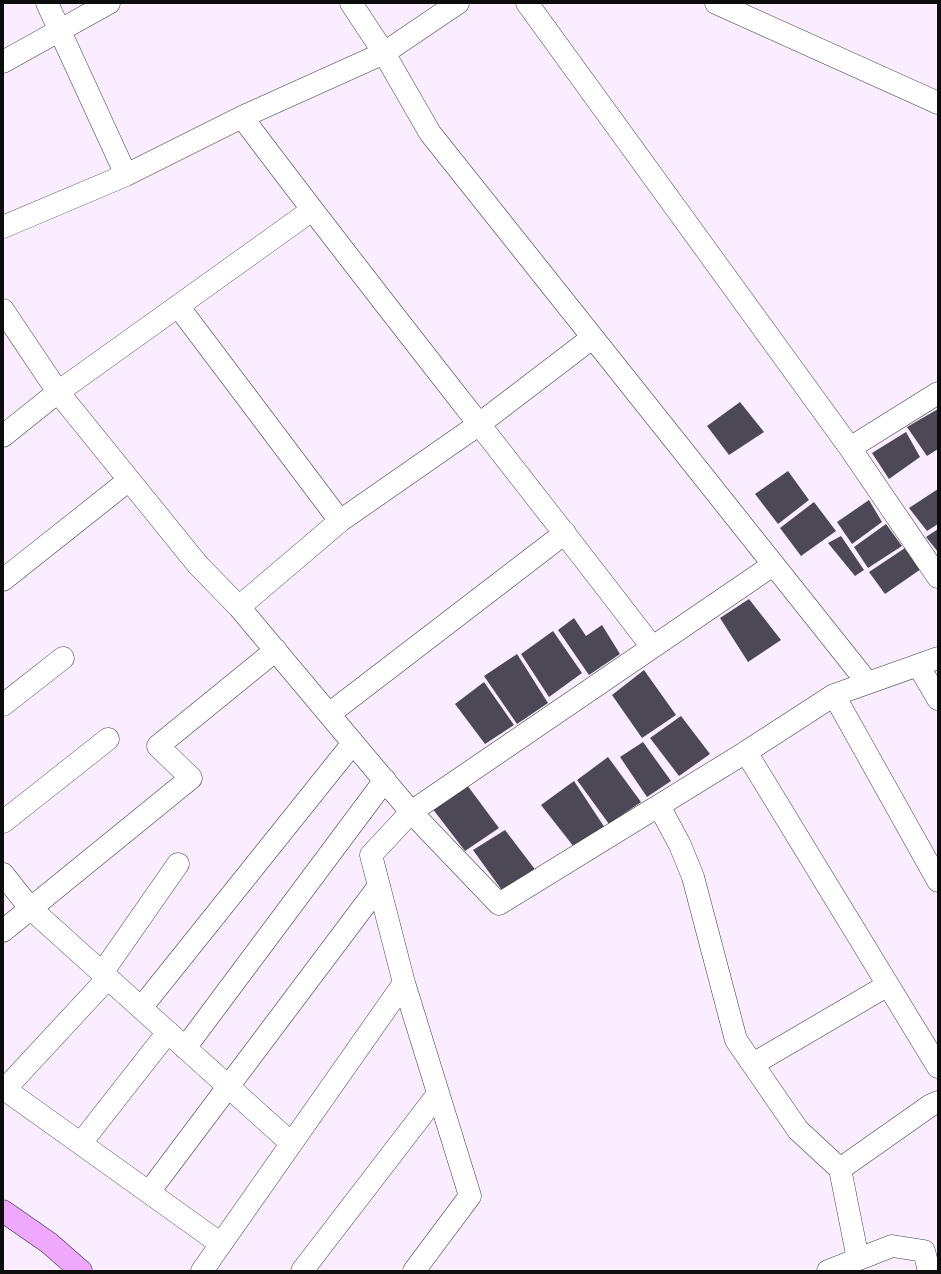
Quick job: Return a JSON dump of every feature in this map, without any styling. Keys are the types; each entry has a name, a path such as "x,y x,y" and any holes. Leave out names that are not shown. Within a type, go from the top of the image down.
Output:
{"street":[{"path":"47,3 126,175"},
{"path":"3,62 109,3"},
{"path":"351,3 384,53 430,133 867,682"},
{"path":"3,227 126,175 242,117 384,53 458,3"},
{"path":"527,3 850,448 938,577"},
{"path":"716,3 938,102"},
{"path":"242,117 478,425 565,533 652,647"},
{"path":"3,436 58,392 312,210"},
{"path":"178,306 340,522"},
{"path":"3,310 58,392 198,565 239,607 411,812 499,904 746,752 834,695 928,661 938,699"},
{"path":"239,607 340,522 478,425 592,338"},
{"path":"850,448 938,393"},
{"path":"3,580 129,480"},
{"path":"329,714 565,533"},
{"path":"414,1271 470,1196 404,983 371,855 411,812 773,565"},
{"path":"3,931 191,778 158,746 276,650"},
{"path":"3,705 63,658"},
{"path":"834,695 938,881"},
{"path":"3,822 108,739"},
{"path":"141,1008 354,743"},
{"path":"746,752 938,1067"},
{"path":"185,1048 385,780"},
{"path":"658,806 680,845 691,871 702,905 736,1040 798,1130 840,1169 858,1259"},
{"path":"178,864 105,975 4,1088 221,1244"},
{"path":"3,874 30,908 291,1144"},
{"path":"149,1192 379,886"},
{"path":"202,1271 404,983"},
{"path":"753,1064 888,984"},
{"path":"81,1143 168,1032"},
{"path":"302,1271 438,1094"},
{"path":"840,1169 931,1105 938,1102"},
{"path":"6,1217 49,1243 81,1271"},
{"path":"828,1271 892,1246 924,1251 929,1271"}],"building":[{"path":"740,402 764,432 729,455 707,426"},
{"path":"938,409 938,449 927,456 907,427"},
{"path":"906,432 920,457 889,479 872,453"},
{"path":"788,471 809,500 778,524 755,494"},
{"path":"938,489 938,524 927,531 909,508"},
{"path":"869,500 882,522 852,544 837,522"},
{"path":"814,502 836,531 801,556 780,528"},
{"path":"886,524 902,546 868,568 854,547"},
{"path":"938,529 938,552 926,537"},
{"path":"841,536 864,570 855,576 828,543"},
{"path":"905,548 921,569 885,594 869,572"},
{"path":"749,599 781,640 748,662 720,618"},
{"path":"574,618 586,636 602,625 620,654 589,675 558,630"},
{"path":"553,631 582,673 549,697 521,654"},
{"path":"517,654 548,703 517,724 484,676"},
{"path":"644,670 676,715 642,738 612,695"},
{"path":"484,682 514,725 485,744 455,704"},
{"path":"681,716 710,754 679,776 650,738"},
{"path":"643,742 671,781 647,797 620,757"},
{"path":"608,757 641,802 609,824 577,780"},
{"path":"574,781 605,828 574,847 541,805"},
{"path":"467,785 499,828 465,851 432,808"},
{"path":"505,830 537,872 504,893 473,850"}]}
